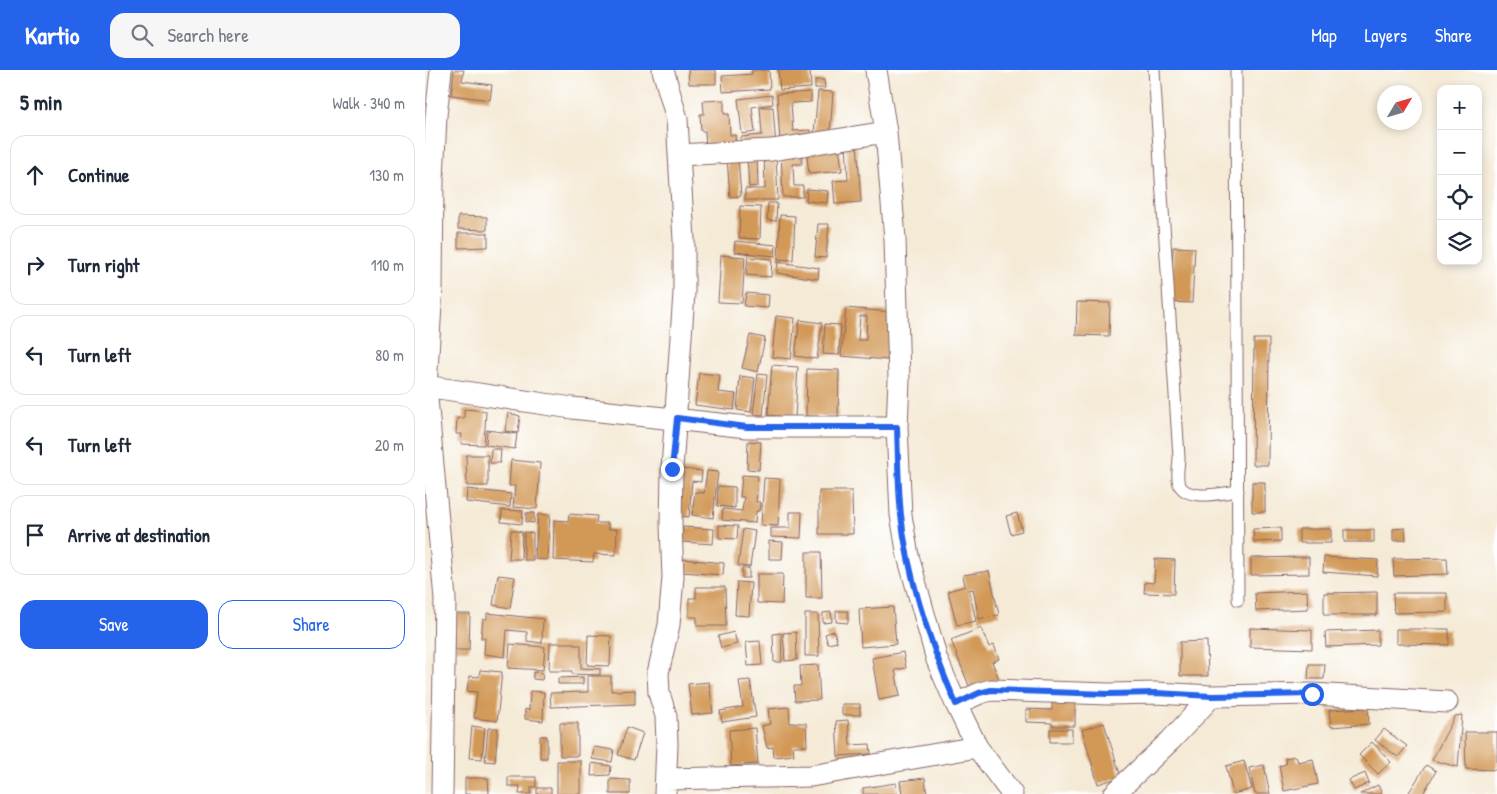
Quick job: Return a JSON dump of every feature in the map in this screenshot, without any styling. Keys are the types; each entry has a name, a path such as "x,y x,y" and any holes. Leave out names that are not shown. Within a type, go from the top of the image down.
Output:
{"street":[{"path":"441,70 436,116 433,179 432,288 425,386 445,599 442,794"},
{"path":"663,70 677,119 684,240 684,293 677,418 671,478 673,577 669,625 658,673 659,693 666,716 665,786 796,785 848,770 977,747"},
{"path":"876,70 886,132 896,248 899,380 897,427 901,515 908,556 937,660 956,704 977,747 1011,794"},
{"path":"679,155 772,150 886,132"},
{"path":"425,386 572,408 747,427 897,427"},
{"path":"956,704 979,693 991,690 1212,696 1312,694 1447,702"},
{"path":"1114,794 1171,740 1212,696"}],"lane":[{"path":"1154,70 1179,457 1179,484 1184,491 1195,496 1238,491"},
{"path":"1236,70 1238,600"}],"building":[{"path":"454,70 464,70 462,81 492,85 490,100 451,95"},
{"path":"688,70 716,70 716,84 689,84"},
{"path":"752,70 769,70 770,89 723,92 722,76 752,74"},
{"path":"778,70 810,70 811,88 780,90"},
{"path":"815,80 824,80 825,88 815,88"},
{"path":"818,91 833,92 830,134 814,133"},
{"path":"811,92 811,102 791,103 793,131 810,130 811,141 780,143 777,94"},
{"path":"772,95 773,104 752,107 755,132 742,134 738,99"},
{"path":"724,100 724,114 729,114 730,135 735,135 736,148 706,150 705,131 701,131 700,114 704,114 703,101"},
{"path":"760,107 773,107 776,147 741,148 741,137 762,135"},
{"path":"857,142 861,202 835,204 833,181 848,180 846,143"},
{"path":"839,145 842,171 809,174 806,148"},
{"path":"781,151 802,151 802,164 793,164 794,186 803,186 803,197 783,197"},
{"path":"764,154 776,154 778,200 745,200 745,189 765,189"},
{"path":"738,157 741,196 730,197 727,158"},
{"path":"757,157 758,186 749,187 747,158"},
{"path":"807,189 828,191 827,203 806,201"},
{"path":"768,203 777,203 776,221 767,220"},
{"path":"740,206 761,207 760,239 739,238"},
{"path":"780,215 795,216 793,260 778,259"},
{"path":"458,216 487,217 487,230 458,229"},
{"path":"818,224 829,224 826,258 815,257"},
{"path":"458,233 488,233 488,247 458,248"},
{"path":"735,241 776,245 775,256 734,252"},
{"path":"1173,247 1195,248 1192,303 1171,302"},
{"path":"721,255 745,257 742,303 718,302"},
{"path":"748,257 772,259 771,277 746,275"},
{"path":"778,262 819,268 818,279 777,273"},
{"path":"746,293 769,295 768,308 744,306"},
{"path":"1077,302 1110,303 1109,336 1076,335"},
{"path":"846,308 891,312 888,360 841,356","holes":["860,316 867,316 866,340 858,340"]},
{"path":"776,316 795,318 791,359 772,357"},
{"path":"800,320 822,323 817,359 795,356"},
{"path":"825,324 841,325 839,355 823,354"},
{"path":"750,335 765,338 758,372 742,368"},
{"path":"1254,339 1269,339 1268,465 1253,465"},
{"path":"772,365 798,367 795,418 768,415"},
{"path":"807,369 839,370 838,417 806,416"},
{"path":"699,373 720,375 718,392 736,394 734,410 695,405"},
{"path":"758,374 767,375 763,415 753,414"},
{"path":"740,376 755,378 751,412 737,410"},
{"path":"464,409 486,411 484,445 461,444 462,434 456,434 457,418 464,418"},
{"path":"508,413 520,416 518,433 505,431"},
{"path":"487,430 517,434 515,449 486,445"},
{"path":"748,441 761,442 759,470 747,469"},
{"path":"491,449 501,449 500,463 490,463"},
{"path":"466,455 488,455 488,486 467,486"},
{"path":"511,460 540,463 537,509 513,507 515,486 509,486"},
{"path":"682,469 702,471 701,482 692,481 689,517 678,516"},
{"path":"707,471 718,472 713,518 692,515 695,492 704,493"},
{"path":"742,475 758,476 756,502 760,502 759,511 756,511 755,523 722,520 723,509 742,511 744,497 740,497"},
{"path":"764,478 780,479 778,526 761,525"},
{"path":"1252,482 1265,482 1265,512 1252,512"},
{"path":"718,486 735,487 735,508 717,506"},
{"path":"467,489 511,494 510,507 466,502"},
{"path":"819,491 852,491 853,534 819,534"},
{"path":"502,510 523,511 522,524 501,522"},
{"path":"790,512 802,512 801,538 771,537 771,528 790,528"},
{"path":"526,513 534,513 534,523 526,522"},
{"path":"1017,513 1022,531 1011,534 1006,516"},
{"path":"538,514 550,515 547,560 535,559"},
{"path":"569,514 597,516 596,523 608,523 608,529 617,529 616,555 594,554 593,562 553,560 554,520 568,521"},
{"path":"719,525 738,526 737,539 719,538"},
{"path":"683,527 714,529 713,544 682,542"},
{"path":"1281,528 1281,541 1254,542 1253,529"},
{"path":"1405,528 1406,540 1393,541 1393,529"},
{"path":"743,529 755,531 750,567 738,566"},
{"path":"1299,529 1331,529 1331,543 1299,543"},
{"path":"511,530 522,532 521,559 509,559"},
{"path":"1344,530 1374,530 1374,542 1344,542"},
{"path":"524,532 533,533 533,560 524,560"},
{"path":"769,541 783,542 782,559 769,559"},
{"path":"806,552 821,552 822,598 806,598"},
{"path":"1309,557 1309,574 1251,575 1251,558"},
{"path":"1324,557 1378,560 1377,576 1323,572"},
{"path":"1447,558 1448,574 1394,576 1393,559"},
{"path":"683,559 724,563 723,575 682,572"},
{"path":"1155,559 1175,560 1174,594 1144,593 1145,582 1154,583"},
{"path":"742,568 749,568 749,578 742,578"},
{"path":"989,571 999,615 979,619 973,589 969,590 976,621 957,625 948,591 965,586 963,575"},
{"path":"757,574 783,574 782,604 757,603"},
{"path":"498,575 515,577 510,608 493,605"},
{"path":"737,582 751,583 749,616 735,615"},
{"path":"696,587 725,587 726,626 697,626 697,617 689,617 689,598 696,598"},
{"path":"1307,591 1308,609 1256,611 1255,593"},
{"path":"1377,592 1377,615 1324,615 1324,593"},
{"path":"1393,593 1447,593 1447,612 1394,613"},
{"path":"893,607 896,644 861,647 859,609"},
{"path":"836,611 848,611 848,623 836,622"},
{"path":"831,612 832,622 823,623 823,613"},
{"path":"487,613 543,619 542,643 527,641 527,632 507,630 505,657 484,654 485,638 481,638 483,619 487,619"},
{"path":"455,614 470,614 469,650 455,650"},
{"path":"805,614 818,614 819,656 805,656"},
{"path":"981,628 989,647 994,645 999,659 992,662 999,679 971,691 951,640"},
{"path":"1250,628 1312,630 1312,649 1250,647"},
{"path":"1396,629 1449,629 1449,645 1396,644"},
{"path":"1378,630 1378,645 1326,647 1325,632"},
{"path":"834,631 837,642 828,644 825,634"},
{"path":"734,632 737,644 721,648 718,636"},
{"path":"796,632 797,660 785,661 783,633"},
{"path":"781,633 782,662 774,662 773,634"},
{"path":"588,635 611,636 610,666 587,665"},
{"path":"760,641 762,665 748,666 746,642"},
{"path":"1207,641 1208,676 1180,676 1180,642"},
{"path":"550,643 574,643 574,645 581,645 581,668 600,669 600,675 572,674 572,671 549,671"},
{"path":"510,644 545,647 543,670 508,668"},
{"path":"903,652 906,668 895,670 900,696 879,700 872,658"},
{"path":"1309,664 1325,664 1324,679 1308,679"},
{"path":"818,665 820,700 795,701 794,686 801,686 800,666"},
{"path":"480,670 502,672 497,721 474,718 477,692 467,691 469,676 479,677"},
{"path":"533,672 543,673 542,680 533,679"},
{"path":"588,676 611,676 611,691 635,690 635,704 551,707 550,693 588,692"},
{"path":"583,677 583,684 558,684 558,678"},
{"path":"750,680 756,717 722,722 720,711 743,707 739,681"},
{"path":"709,682 713,713 692,715 688,684"},
{"path":"530,691 544,692 543,721 525,719 525,709 529,710"},
{"path":"1052,703 1075,703 1075,726 1052,726 1052,723 1026,722 1026,709 1052,710"},
{"path":"842,704 860,704 860,715 842,715"},
{"path":"789,707 790,723 806,723 807,746 793,746 794,755 774,757 773,747 767,748 762,726 770,724 768,709"},
{"path":"1368,708 1369,724 1331,727 1329,710"},
{"path":"1462,715 1458,767 1432,760 1455,716"},
{"path":"848,720 850,745 870,744 871,754 838,756 836,721"},
{"path":"560,723 578,723 578,756 560,756"},
{"path":"1104,723 1121,777 1098,784 1082,730"},
{"path":"472,726 485,728 482,759 469,758"},
{"path":"627,727 643,733 634,760 618,755"},
{"path":"488,728 498,728 495,762 485,761"},
{"path":"755,728 758,764 731,766 729,730"},
{"path":"1050,729 1072,729 1072,742 1050,742"},
{"path":"1384,729 1407,746 1398,757 1375,740"},
{"path":"1465,732 1497,732 1497,770 1466,769"},
{"path":"540,736 547,736 547,758 540,758"},
{"path":"1372,742 1391,762 1378,774 1359,755"},
{"path":"594,747 614,750 612,762 592,759"},
{"path":"1296,756 1298,762 1313,759 1318,784 1284,791 1279,766 1286,764 1285,758"},
{"path":"557,761 581,761 581,794 557,794"},
{"path":"1244,761 1252,789 1233,794 1226,766"},
{"path":"592,763 611,766 610,775 591,776"},
{"path":"1264,765 1270,794 1255,794 1249,768"},
{"path":"1426,765 1436,771 1423,794 1408,794"},
{"path":"1365,773 1369,783 1354,790 1349,780"},
{"path":"508,777 536,777 536,787 531,787 531,794 519,794 520,786 508,786"},
{"path":"465,778 488,778 489,794 465,794"},
{"path":"925,778 927,794 902,794 900,781"},
{"path":"610,779 630,780 630,794 610,794"},
{"path":"896,783 897,794 863,794 863,788"},
{"path":"1378,785 1382,794 1360,794"},
{"path":"537,788 551,788 551,794 537,794"}],"route":[{"path":"672,469 677,418 747,427 897,427 901,515 908,556 937,660 956,704 968,697 991,690 1212,696 1312,694"}]}
